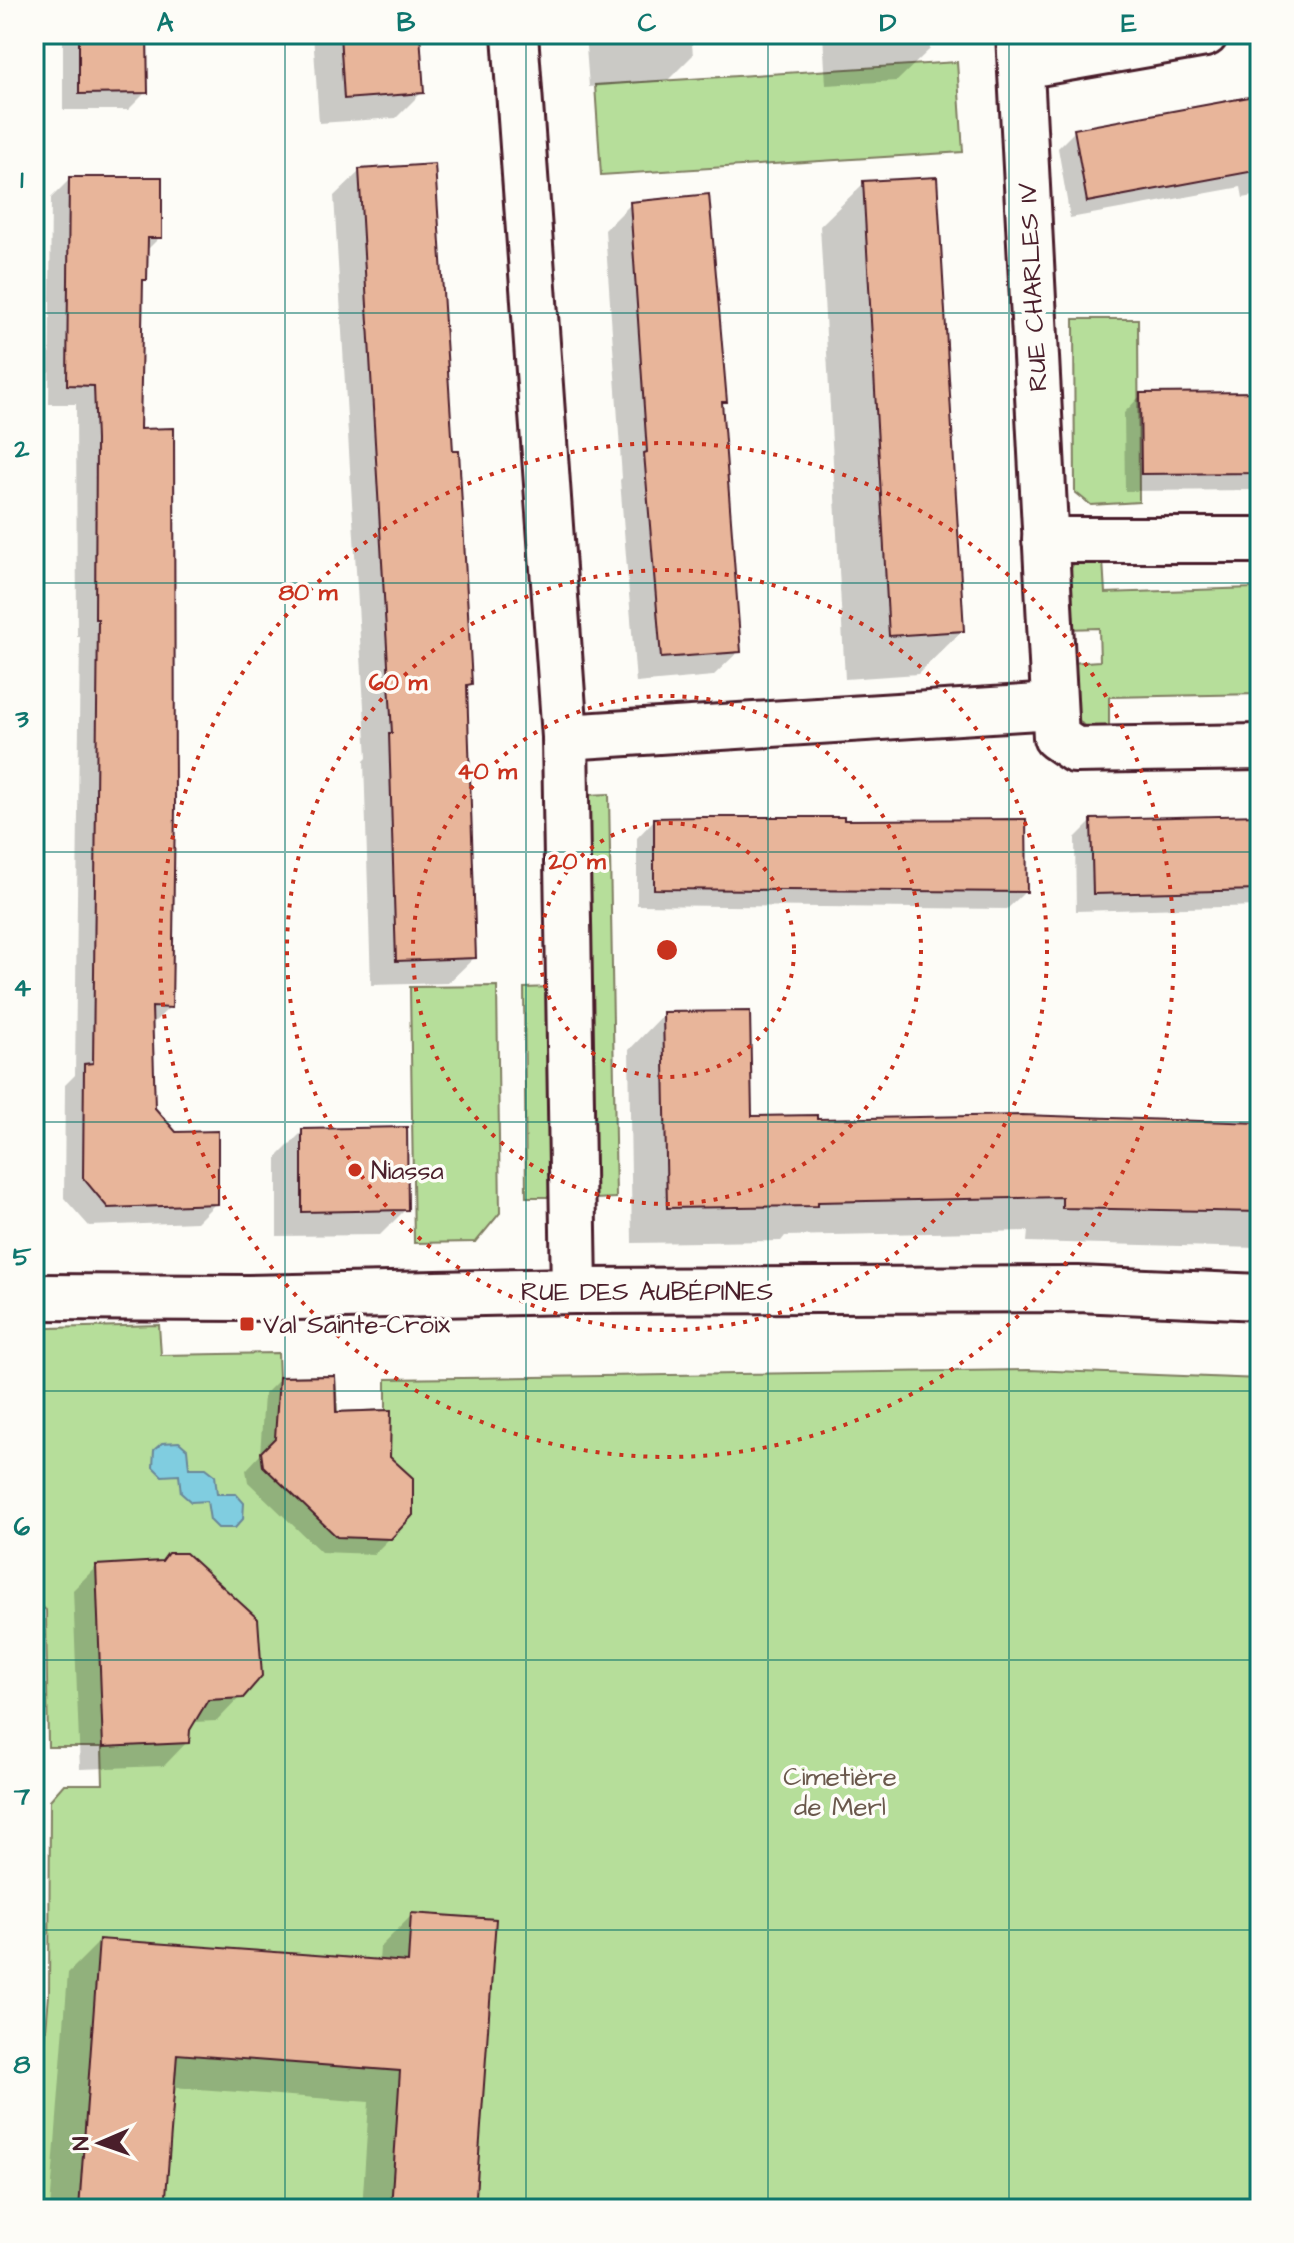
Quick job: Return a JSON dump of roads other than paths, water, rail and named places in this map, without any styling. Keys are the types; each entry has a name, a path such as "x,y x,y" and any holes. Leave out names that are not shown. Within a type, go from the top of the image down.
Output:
{"street":[{"path":"515,34 565,737 574,1291"},
{"path":"1020,50 1205,34"},
{"name":"RUE CHARLES IV","path":"1020,50 1056,737 1075,750 1260,747"},
{"path":"1045,540 1260,540"},
{"path":"565,737 1054,706"},
{"name":"RUE DES AUBÉPINES","path":"34,1297 248,1298 574,1291 1078,1289 1260,1297"}],"water":[{"path":"179,1442 187,1449 189,1468 206,1468 215,1475 217,1494 236,1494 244,1503 243,1519 235,1528 218,1528 210,1520 207,1501 191,1502 181,1493 179,1475 162,1476 153,1467 154,1450 162,1443"}],"place":[{"name":"Niassa","path":"355,1170"},
{"name":"Val Sainte-Croix","path":"247,1324"}],"park label":[{"name":"Cimetière de Merl","path":"840,1791"}]}
